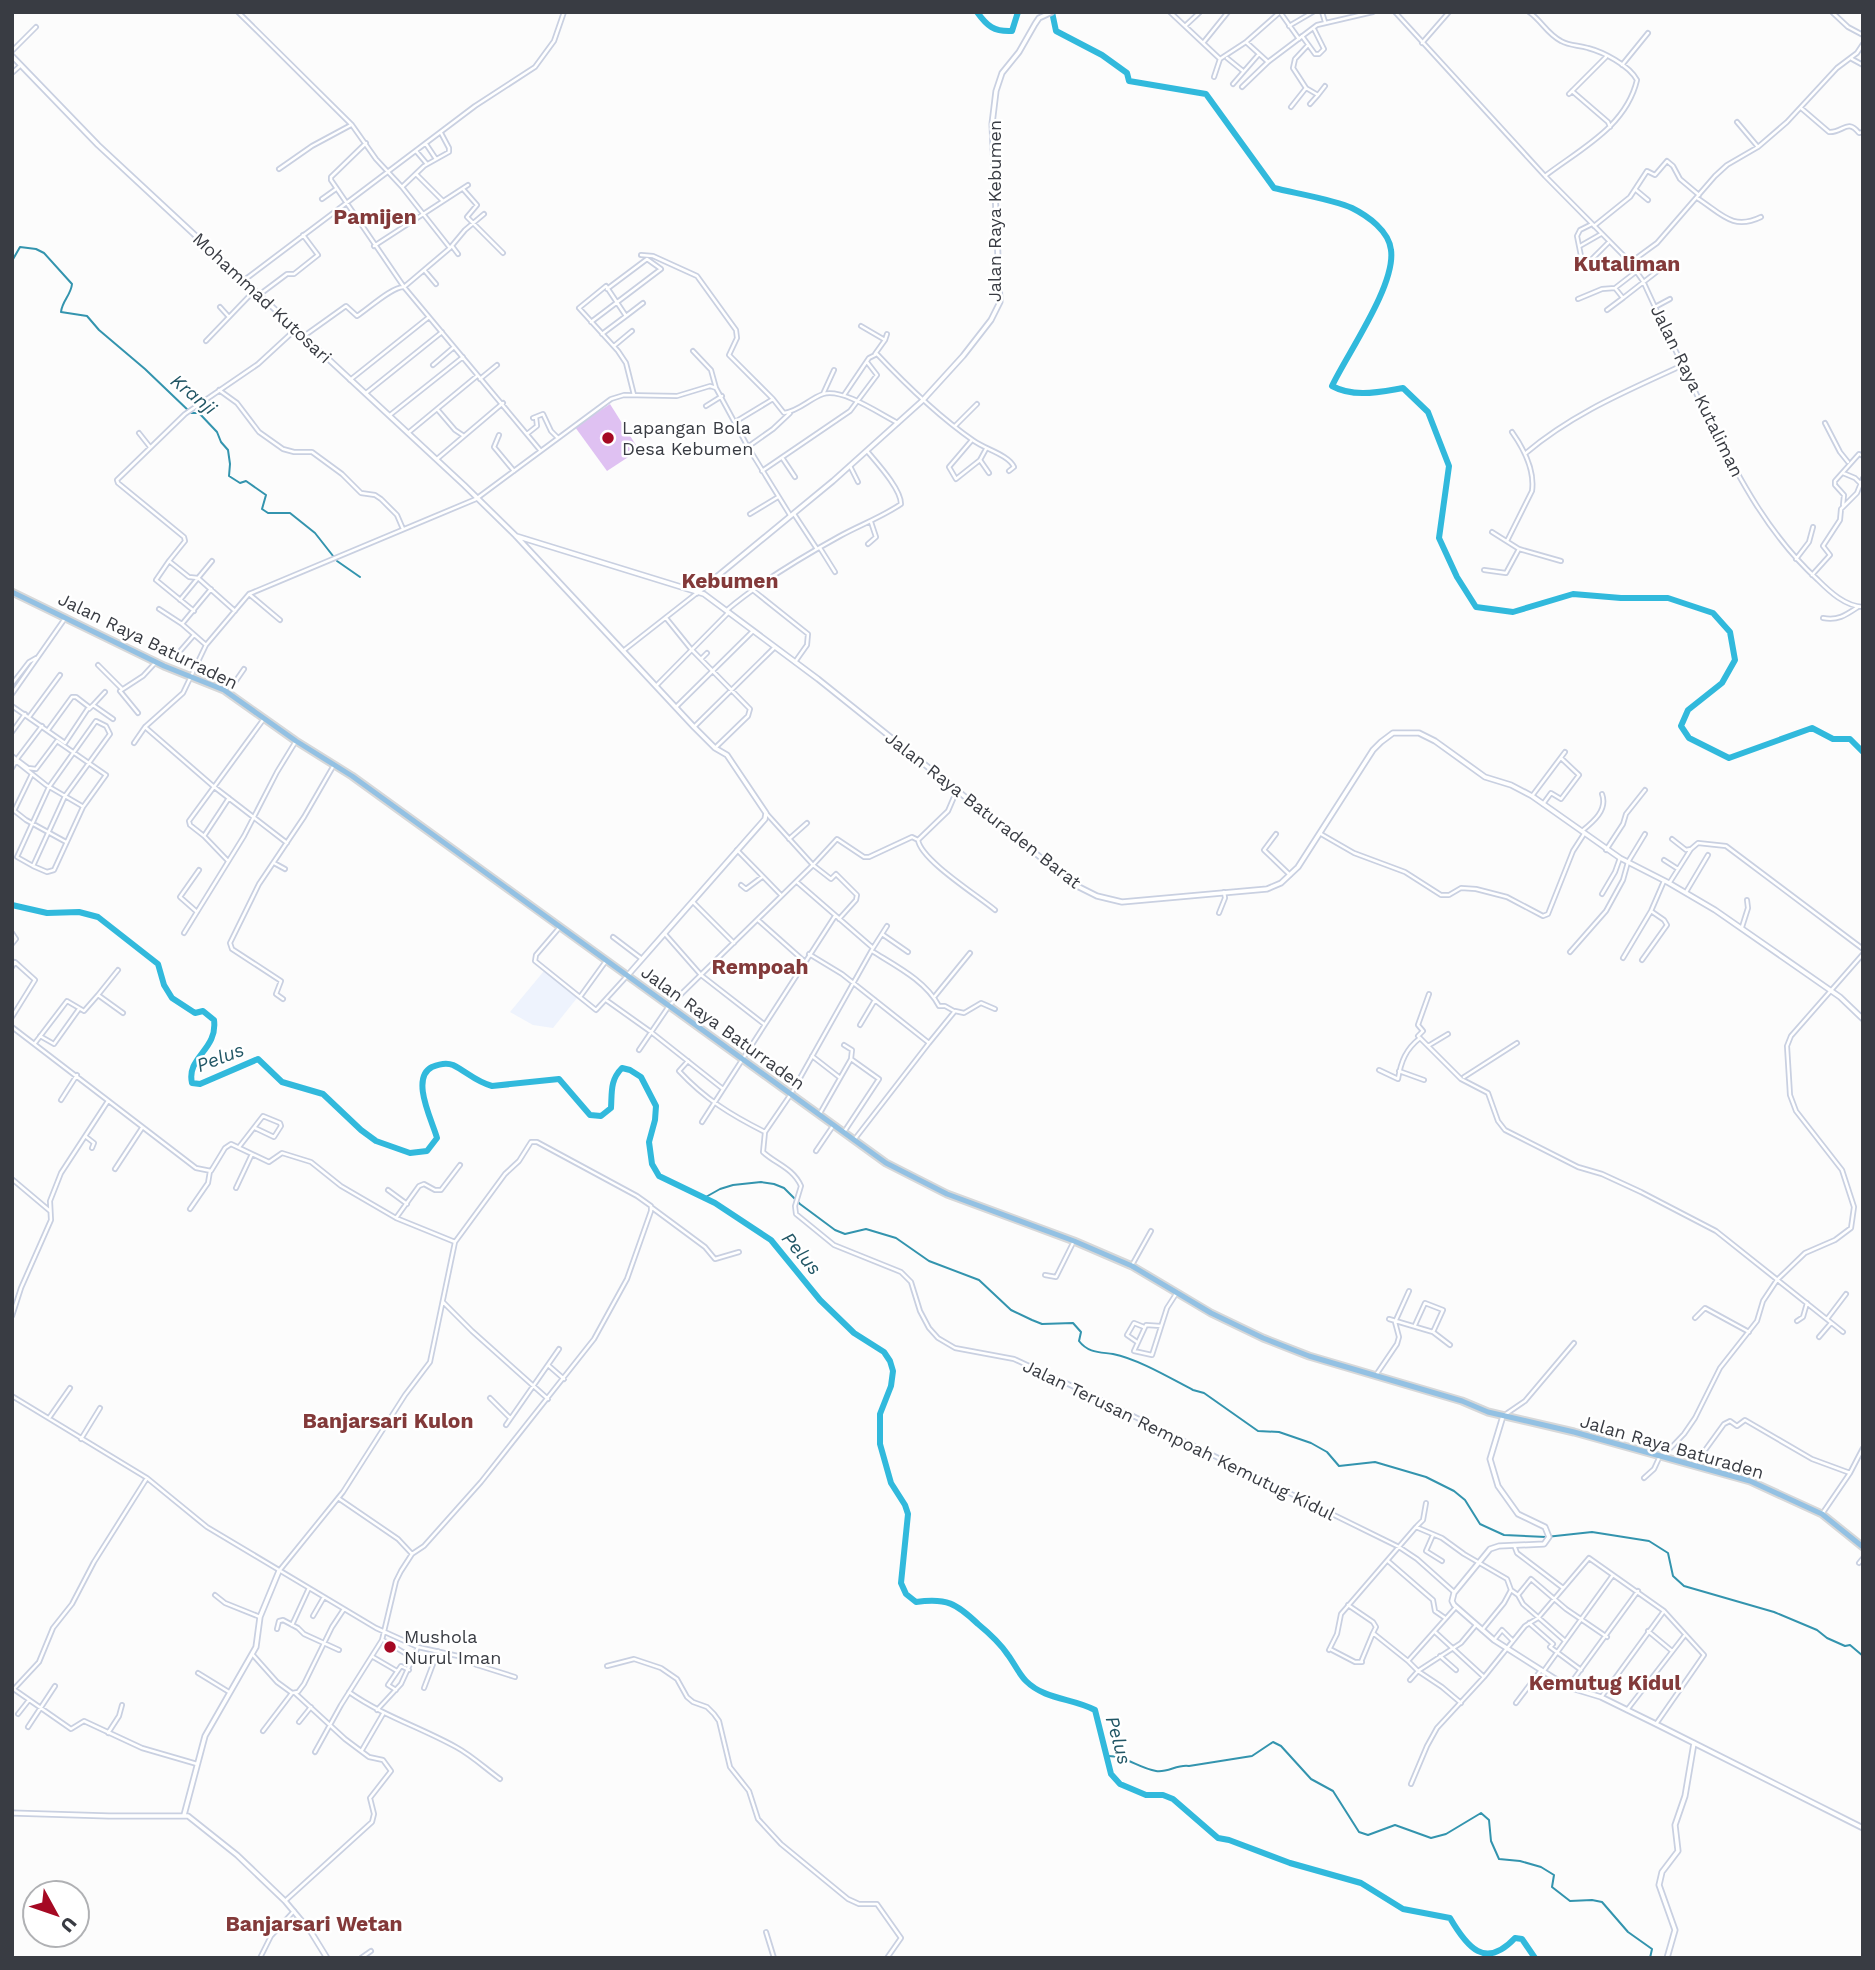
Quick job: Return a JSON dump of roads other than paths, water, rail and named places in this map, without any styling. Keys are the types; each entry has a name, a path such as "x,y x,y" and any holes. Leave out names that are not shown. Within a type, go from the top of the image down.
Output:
{"main road":[{"name":"Jalan Raya Baturraden","path":"12,592 156,662 224,690 334,765 886,1163 934,1188 1132,1266 1211,1313 1263,1338 1309,1356 1462,1401"},
{"name":"Jalan Raya Baturaden","path":"1462,1401 1503,1416 1574,1432 1750,1481 1822,1514 1863,1547"}],"street":[{"path":"237,12 352,124 374,160 402,187 458,254"},
{"path":"243,281 538,63 554,41 564,12"},
{"name":"Jalan Raya Kebumen","path":"697,593 867,452 922,401 991,320 1000,302 992,124 996,90 1002,73 1019,52 1035,24 1044,15 1052,12"},
{"path":"1170,12 1220,59"},
{"path":"1185,26 1200,12"},
{"path":"1203,43 1228,12"},
{"path":"1220,59 1246,42 1280,12 1289,26 1317,55 1324,50 1313,28"},
{"path":"1289,26 1313,12"},
{"path":"1322,12 1325,22"},
{"path":"1343,12 1345,20"},
{"path":"1242,87 1268,62 1313,28 1325,22 1345,20 1373,12"},
{"name":"Jalan Raya Kutaliman","path":"1395,12 1545,176 1630,262 1643,281 1739,477 1776,535 1829,591 1858,607 1863,607"},
{"path":"1422,43 1449,12"},
{"path":"1529,12 1544,29 1559,40 1569,45 1596,50 1622,65 1636,77 1637,83 1622,113 1610,127 1545,176"},
{"path":"1832,12 1848,27 1863,35"},
{"path":"12,51 36,27"},
{"path":"1622,65 1648,33"},
{"path":"1246,42 1268,62"},
{"path":"1630,262 1657,243 1727,165 1758,147 1801,108 1837,68 1852,59 1863,44"},
{"path":"1308,45 1293,65 1306,88 1318,94"},
{"path":"1233,84 1259,54"},
{"name":"Mohammad Kutosari","path":"12,56 98,145 390,415 516,536 694,727 715,748 727,755 766,813"},
{"path":"1226,57 1243,71"},
{"path":"1606,57 1570,92 1608,122 1610,127"},
{"path":"1214,77 1220,59"},
{"path":"1852,59 1863,65"},
{"path":"12,73 21,65"},
{"path":"1310,104 1325,86"},
{"path":"1292,107 1306,88"},
{"path":"1801,108 1829,132 1849,126 1858,133 1863,132"},
{"path":"1737,121 1758,147"},
{"path":"279,169 312,146 352,124"},
{"path":"402,187 427,164 449,150 441,133"},
{"path":"366,143 331,178 374,246 404,287 540,450"},
{"path":"426,144 436,159"},
{"path":"416,151 427,164"},
{"path":"1609,242 1588,263 1581,256 1577,234 1630,197 1647,171 1655,175 1667,161 1680,179 1698,196 1737,223 1746,223 1761,217"},
{"path":"416,174 444,201"},
{"path":"374,246 468,186"},
{"path":"322,199 337,188"},
{"path":"463,189 477,205 468,216 503,253"},
{"path":"1636,190 1648,200"},
{"path":"304,337 345,306 357,316 394,288 404,287 425,271 484,214"},
{"path":"1579,246 1584,246 1601,233"},
{"path":"259,295 318,256 303,235"},
{"path":"641,255 653,256 697,276 736,330 737,338 729,355 784,413 790,413"},
{"path":"591,322 661,269 647,259 607,289"},
{"path":"1607,310 1659,270"},
{"path":"425,271 436,284"},
{"path":"1578,299 1602,289 1615,288 1637,271"},
{"path":"626,316 606,286 579,308 626,363 634,395"},
{"path":"1615,288 1623,298"},
{"path":"206,341 254,291"},
{"path":"1655,307 1670,299"},
{"path":"602,334 643,303"},
{"path":"220,307 229,317"},
{"path":"350,380 429,317"},
{"path":"861,326 886,340"},
{"path":"194,611 156,579 184,541 184,537 117,481 192,408 258,364 296,329"},
{"path":"614,346 632,331"},
{"path":"366,393 442,332"},
{"path":"844,395 866,362 886,340 887,334"},
{"path":"433,365 454,347"},
{"path":"693,351 711,370 716,388 778,497 835,572"},
{"path":"875,354 922,401 972,440 1012,463 1014,467 1009,471"},
{"path":"390,415 463,357"},
{"path":"762,471 850,411 877,375 866,362"},
{"path":"408,433 496,365"},
{"path":"1526,453 1553,430 1577,416 1683,365"},
{"path":"823,394 834,370"},
{"path":"134,743 145,727 183,693 205,645 216,636 249,594 476,499 611,399 634,395 665,397 710,386 716,388"},
{"path":"219,390 237,403 259,432 283,449 312,452 342,474 360,493 375,495 381,499 397,515 403,529"},
{"path":"749,446 790,413 823,394 844,395 898,423"},
{"path":"706,407 722,396"},
{"path":"735,422 773,399"},
{"path":"436,460 503,404"},
{"path":"956,426 977,404"},
{"path":"437,409 464,436"},
{"path":"527,434 537,426 534,417 543,414 557,437"},
{"path":"1825,423 1849,463"},
{"path":"1507,541 1532,491 1533,482 1526,453 1512,432"},
{"path":"139,433 151,447"},
{"path":"499,435 494,447 514,471"},
{"path":"972,440 949,467 957,479 980,460 986,449"},
{"path":"656,686 728,611 753,590 855,528 901,504 902,500 886,475 867,452"},
{"path":"1812,575 1830,555 1823,546 1840,520 1844,495 1834,483 1858,454 1863,456"},
{"path":"782,458 795,477"},
{"path":"980,460 989,473"},
{"path":"850,466 858,482"},
{"path":"1843,473 1861,484"},
{"path":"1841,509 1857,493 1863,478"},
{"path":"750,514 778,497"},
{"path":"868,544 876,537 870,522"},
{"path":"1796,559 1809,542 1814,527"},
{"path":"1492,532 1519,548 1561,561"},
{"name":"Jalan Raya Baturaden Barat","path":"516,536 704,594 795,662 1075,885 1097,896 1122,902 1267,889 1290,875 1304,859 1373,750 1397,732 1419,733 1479,773 1532,796 1606,850 1667,881 1723,915 1830,990 1863,1019"},
{"path":"530,554 535,542"},
{"path":"1484,570 1506,573 1519,548"},
{"path":"169,561 189,577 198,579 235,611"},
{"path":"180,600 212,561"},
{"path":"182,624 211,589"},
{"path":"753,590 808,634 807,645 795,662"},
{"path":"623,651 697,593"},
{"path":"249,594 280,620"},
{"path":"1824,618 1833,620 1858,607"},
{"path":"159,610 182,624 205,645"},
{"path":"12,694 66,617"},
{"path":"666,618 730,691 748,706 750,713 715,748"},
{"path":"676,707 754,631"},
{"path":"181,650 194,635"},
{"path":"739,635 744,640"},
{"path":"694,727 775,647"},
{"path":"701,659 707,653"},
{"path":"12,684 36,658"},
{"path":"138,713 120,694 122,689 142,676 156,662"},
{"path":"98,665 122,689"},
{"path":"26,666 31,669"},
{"path":"224,690 244,669"},
{"path":"29,717 61,675"},
{"path":"58,739 66,742 89,709 105,692"},
{"path":"48,730 72,697 76,697 89,709"},
{"path":"93,705 113,719"},
{"path":"12,706 48,730 58,739 74,751 89,762 106,775 83,807 54,870 47,872 33,866 17,857 31,824 49,787 74,751 93,723 99,721 106,726 110,734 89,762 65,796 33,866"},
{"path":"12,732 25,714"},
{"path":"228,861 189,821 264,717"},
{"path":"12,768 14,759 42,726"},
{"path":"145,727 215,787 288,844"},
{"path":"14,759 28,768 36,769 58,739"},
{"path":"184,933 296,741"},
{"path":"1532,796 1565,752"},
{"path":"1543,804 1551,793 1561,799 1579,775 1560,758"},
{"path":"14,759 49,787 83,807"},
{"path":"283,999 276,994 281,981 232,949 230,943 259,884 288,844 334,765"},
{"path":"32,774 13,810 31,824 66,842"},
{"path":"918,840 948,811 957,790"},
{"path":"1606,850 1623,824 1626,814 1645,790"},
{"path":"1321,834 1354,853 1405,872 1441,895 1449,895 1461,888 1476,889 1507,897 1543,916 1548,914 1573,851 1602,809 1605,800 1602,794"},
{"path":"204,836 229,798"},
{"path":"766,813 813,865 831,879 836,874 857,895 856,900 839,919"},
{"path":"560,927 534,961 597,1010 765,819 766,813"},
{"path":"789,839 807,823"},
{"path":"1276,834 1264,850 1290,875"},
{"path":"1570,952 1606,911 1623,880 1628,862 1645,834"},
{"path":"639,1051 670,1006 797,883 837,839 864,857 912,837 918,840"},
{"path":"1672,839 1686,850 1691,849"},
{"path":"918,840 930,860 995,910"},
{"path":"1623,958 1667,881 1691,849 1701,843 1731,848 1863,952 1788,1040 1787,1046 1789,1087 1796,1111 1842,1170 1853,1208 1851,1227 1825,1246 1805,1253 1777,1280 1763,1301 1757,1321 1720,1368 1689,1427 1644,1478"},
{"path":"737,850 783,896"},
{"path":"1686,892 1708,855"},
{"path":"1602,894 1620,858"},
{"path":"1664,860 1678,869"},
{"path":"274,863 285,869"},
{"path":"197,912 180,897 199,870"},
{"path":"741,885 746,889 762,877"},
{"path":"797,883 872,950 908,974 934,996 940,1007 945,1006 964,1013 980,1003 995,1009"},
{"path":"1219,913 1225,898 1224,892"},
{"path":"1741,929 1748,908 1747,900"},
{"path":"693,902 734,943"},
{"path":"1642,960 1667,925 1651,911"},
{"path":"702,1122 835,916"},
{"path":"758,920 804,961"},
{"path":"688,1061 679,1071 724,1111 765,1132 791,1094 852,983 887,926"},
{"path":"12,933 16,939 12,944"},
{"path":"665,934 701,975 764,1024"},
{"path":"882,934 908,952"},
{"path":"613,937 642,959"},
{"path":"934,996 970,953"},
{"path":"809,954 875,1000 929,1043"},
{"path":"580,997 606,961"},
{"path":"12,967 15,962 35,980 12,1017"},
{"path":"35,1044 66,1001 84,1012 118,970"},
{"path":"1429,994 1419,1022 1423,1031 1418,1036 1461,1079 1488,1093 1498,1121 1514,1136 1578,1167 1602,1174 1716,1231 1843,1332"},
{"path":"98,995 123,1013"},
{"path":"606,1000 723,1089"},
{"path":"860,1025 875,1000"},
{"path":"40,1036 54,1044 79,1009"},
{"path":"854,1140 954,1011"},
{"path":"12,1027 142,1128 197,1168 210,1171"},
{"path":"1428,1046 1448,1034"},
{"path":"1379,1070 1398,1079 1403,1057 1420,1038"},
{"path":"1463,1078 1517,1043"},
{"path":"819,1115 851,1059 852,1050 844,1045"},
{"path":"811,1056 839,1077"},
{"path":"843,1133 879,1079 851,1059"},
{"path":"1399,1071 1424,1080"},
{"path":"61,1100 77,1075"},
{"path":"12,1316 21,1288 51,1220 50,1201 61,1172 108,1101"},
{"path":"239,1147 264,1115 282,1126 274,1138 255,1128"},
{"path":"816,1151 833,1126"},
{"path":"115,1169 142,1128"},
{"name":"Jalan Terusan Rempoah Kemutug Kidul","path":"765,1132 763,1152 797,1177 801,1186 796,1214 828,1241 898,1270 909,1279 925,1320 938,1338 955,1348 1014,1359 1399,1546 1454,1593"},
{"path":"85,1136 94,1143 92,1148"},
{"path":"184,1815 205,1736 257,1647 260,1617 279,1572 338,1497 430,1362 455,1242 505,1174 519,1161 528,1145 534,1141 637,1196 705,1247 715,1259 739,1252"},
{"path":"190,1209 208,1183 210,1171 231,1144 269,1161 283,1153 311,1162 341,1186 396,1218 455,1242"},
{"path":"236,1188 252,1154"},
{"path":"396,1218 422,1184 435,1191 441,1189 460,1166"},
{"path":"12,1179 51,1211"},
{"path":"388,1189 407,1204"},
{"path":"315,1752 382,1640 397,1581 412,1554 424,1546 481,1482 593,1339 627,1279 651,1207"},
{"path":"1132,1266 1151,1231"},
{"path":"1045,1275 1056,1277 1074,1241"},
{"path":"1375,1376 1397,1344 1399,1337 1395,1322 1409,1291"},
{"path":"1161,1326 1148,1324 1144,1327 1134,1351 1152,1355 1167,1308 1177,1293"},
{"path":"1827,1319 1846,1294"},
{"path":"443,1301 472,1331 548,1399"},
{"path":"1415,1325 1425,1303 1440,1307 1443,1314 1433,1332"},
{"path":"1797,1321 1803,1317 1807,1303"},
{"path":"1695,1318 1705,1308 1749,1332"},
{"path":"1389,1319 1433,1332 1450,1345"},
{"path":"1819,1337 1832,1323"},
{"path":"1137,1342 1127,1335 1131,1325 1144,1327"},
{"path":"1574,1343 1524,1401 1503,1416 1490,1459 1498,1486 1518,1514 1545,1527 1549,1533 1548,1540 1544,1544 1490,1549 1454,1593 1452,1601 1455,1607 1494,1640 1568,1687 1627,1710 1863,1829"},
{"path":"506,1425 559,1349"},
{"path":"548,1365 564,1379"},
{"path":"48,1418 70,1388"},
{"path":"12,1396 147,1478 207,1527 344,1609 418,1647 515,1677"},
{"path":"490,1398 510,1418"},
{"path":"81,1439 100,1408"},
{"path":"1695,1465 1724,1424 1730,1421 1737,1426 1745,1420 1812,1460 1850,1473"},
{"path":"1822,1514 1850,1473 1863,1448"},
{"path":"147,1478 94,1562 72,1604 53,1628 39,1662 14,1691 71,1729 84,1721 142,1748 197,1764"},
{"path":"338,1497 398,1539 412,1554"},
{"path":"1348,1605 1376,1627 1361,1663 1330,1650 1337,1634 1339,1616 1348,1605 1388,1561 1399,1546 1423,1520 1426,1503"},
{"path":"1416,1527 1442,1538 1505,1576 1511,1590 1523,1604 1564,1640"},
{"path":"1433,1535 1426,1551 1442,1561"},
{"path":"1514,1545 1517,1553 1563,1588"},
{"path":"1411,1784 1437,1728 1589,1558 1664,1611 1704,1655 1656,1724"},
{"path":"1858,1563 1863,1558"},
{"path":"1388,1561 1433,1600 1435,1611 1446,1619"},
{"path":"1516,1703 1582,1619 1613,1574"},
{"path":"1518,1595 1531,1579 1566,1609 1607,1637"},
{"path":"292,1625 309,1588"},
{"path":"1482,1630 1511,1590"},
{"path":"1568,1687 1638,1591"},
{"path":"215,1595 234,1607 260,1617"},
{"path":"313,1616 324,1597"},
{"path":"1408,1661 1455,1607"},
{"path":"263,1731 304,1684 323,1643 344,1609"},
{"path":"1601,1698 1664,1611"},
{"path":"277,1629 282,1620 304,1634 339,1650"},
{"path":"1572,1621 1577,1625"},
{"path":"1529,1623 1553,1644 1550,1647 1581,1670"},
{"path":"1410,1680 1418,1671 1461,1643 1476,1625"},
{"path":"1494,1640 1502,1630 1513,1641"},
{"path":"1648,1631 1672,1651"},
{"path":"1435,1632 1484,1677"},
{"path":"1373,1633 1461,1703"},
{"path":"1627,1710 1685,1634"},
{"path":"382,1640 412,1658"},
{"path":"377,1710 409,1671 418,1647"},
{"path":"424,1688 438,1651"},
{"path":"253,1655 277,1682 311,1707 345,1739 369,1757 383,1760 391,1769 388,1777 370,1798 374,1814 372,1822 285,1900"},
{"path":"1440,1656 1456,1670"},
{"path":"373,1657 397,1671"},
{"path":"607,1666 634,1660 661,1668 677,1679 687,1697 714,1714 719,1721 730,1767 749,1791 758,1819 781,1844 848,1899 859,1904 877,1904 901,1938 887,1958"},
{"path":"396,1690 388,1684 401,1666 409,1671"},
{"path":"198,1673 229,1692"},
{"path":"28,1727 55,1685"},
{"path":"349,1692 383,1714 456,1747 500,1779"},
{"path":"18,1714 29,1700"},
{"path":"108,1733 119,1716 122,1705"},
{"path":"299,1722 311,1707"},
{"path":"362,1750 383,1714"},
{"path":"1667,1958 1675,1930 1659,1878 1678,1852 1675,1825 1685,1796 1694,1743"},
{"path":"12,1813 184,1815 191,1818 237,1855 285,1900 311,1932 327,1958"},
{"path":"260,1958 271,1936 294,1911"},
{"path":"766,1932 774,1958"},
{"path":"361,1958 371,1951"}],"waterway":[{"path":"977,12 992,27 1006,31 1012,31 1018,12"},
{"path":"1052,12 1056,31 1102,55 1127,73 1129,81 1206,94 1274,188 1345,205 1365,215 1382,230 1391,250 1391,265 1386,282 1332,386 1358,393 1403,388 1428,412 1449,466 1439,538 1457,577 1476,607 1513,612 1573,594 1668,598 1713,613 1730,632 1735,660 1722,683 1688,710 1681,726 1689,738 1729,758 1812,728 1833,739 1850,739 1863,752"},
{"name":"Kranji","path":"12,261 20,247 44,253 72,284 61,312 87,316 191,413 199,413 217,432 228,450 229,476 240,483 246,481 266,495 262,509 268,513 290,513 315,533 337,561 360,577"},
{"name":"Pelus","path":"12,905 47,913 79,912 98,917 158,964 164,985 172,998 195,1013 203,1011 214,1020 211,1039 193,1066 192,1083 200,1084 258,1059 282,1082 323,1094 376,1141 410,1153 427,1151 437,1138 423,1090 426,1072 437,1065 453,1065 492,1086 559,1079 590,1115 601,1116 611,1108 614,1082 622,1068 641,1077 656,1106 649,1142 652,1164 659,1176 715,1203 771,1240 820,1300 854,1333 884,1352 890,1361 893,1371 891,1386 880,1414 880,1444 891,1483 908,1514 901,1583 906,1594 916,1602 936,1601 957,1607 998,1642 1023,1678 1034,1687 1095,1710 1111,1774 1120,1784 1146,1795 1163,1795 1173,1799 1218,1838 1290,1863 1361,1883 1403,1909 1450,1918 1463,1938 1478,1951 1495,1952 1515,1938 1522,1939 1535,1958"},
{"path":"704,1198 733,1185 761,1182 774,1184 784,1188 800,1204 835,1230 845,1234 866,1229 896,1238 929,1261 979,1280 1011,1310 1042,1324 1073,1323 1081,1332 1079,1341 1086,1348 1133,1360 1204,1393 1258,1431 1279,1432 1311,1443 1327,1452 1339,1466 1375,1462 1426,1477 1454,1491 1465,1500 1480,1524 1504,1535 1546,1537 1592,1532 1649,1541 1668,1553 1673,1576 1684,1586 1774,1612 1817,1630 1845,1646 1850,1645 1863,1656"},
{"path":"1106,1756 1165,1771 1180,1766 1252,1756 1273,1742 1281,1746 1311,1779 1333,1791 1359,1832 1368,1835 1395,1825 1431,1838 1446,1834 1481,1813 1489,1820 1491,1841 1499,1859 1541,1867 1554,1875 1552,1887 1570,1901 1602,1902 1628,1932 1652,1949 1650,1958"}],"place":[{"name":"Lapangan Bola Desa Kebumen","path":"608,438"},
{"name":"Mushola Nurul Iman","path":"390,1647"}],"district":[{"name":"Pamijen","path":"375,217"},
{"name":"Kutaliman","path":"1627,264"},
{"name":"Kebumen","path":"730,581"},
{"name":"Rempoah","path":"760,967"},
{"name":"Banjarsari Kulon","path":"388,1421"},
{"name":"Kemutug Kidul","path":"1605,1683"},
{"name":"Banjarsari Wetan","path":"314,1924"}]}
